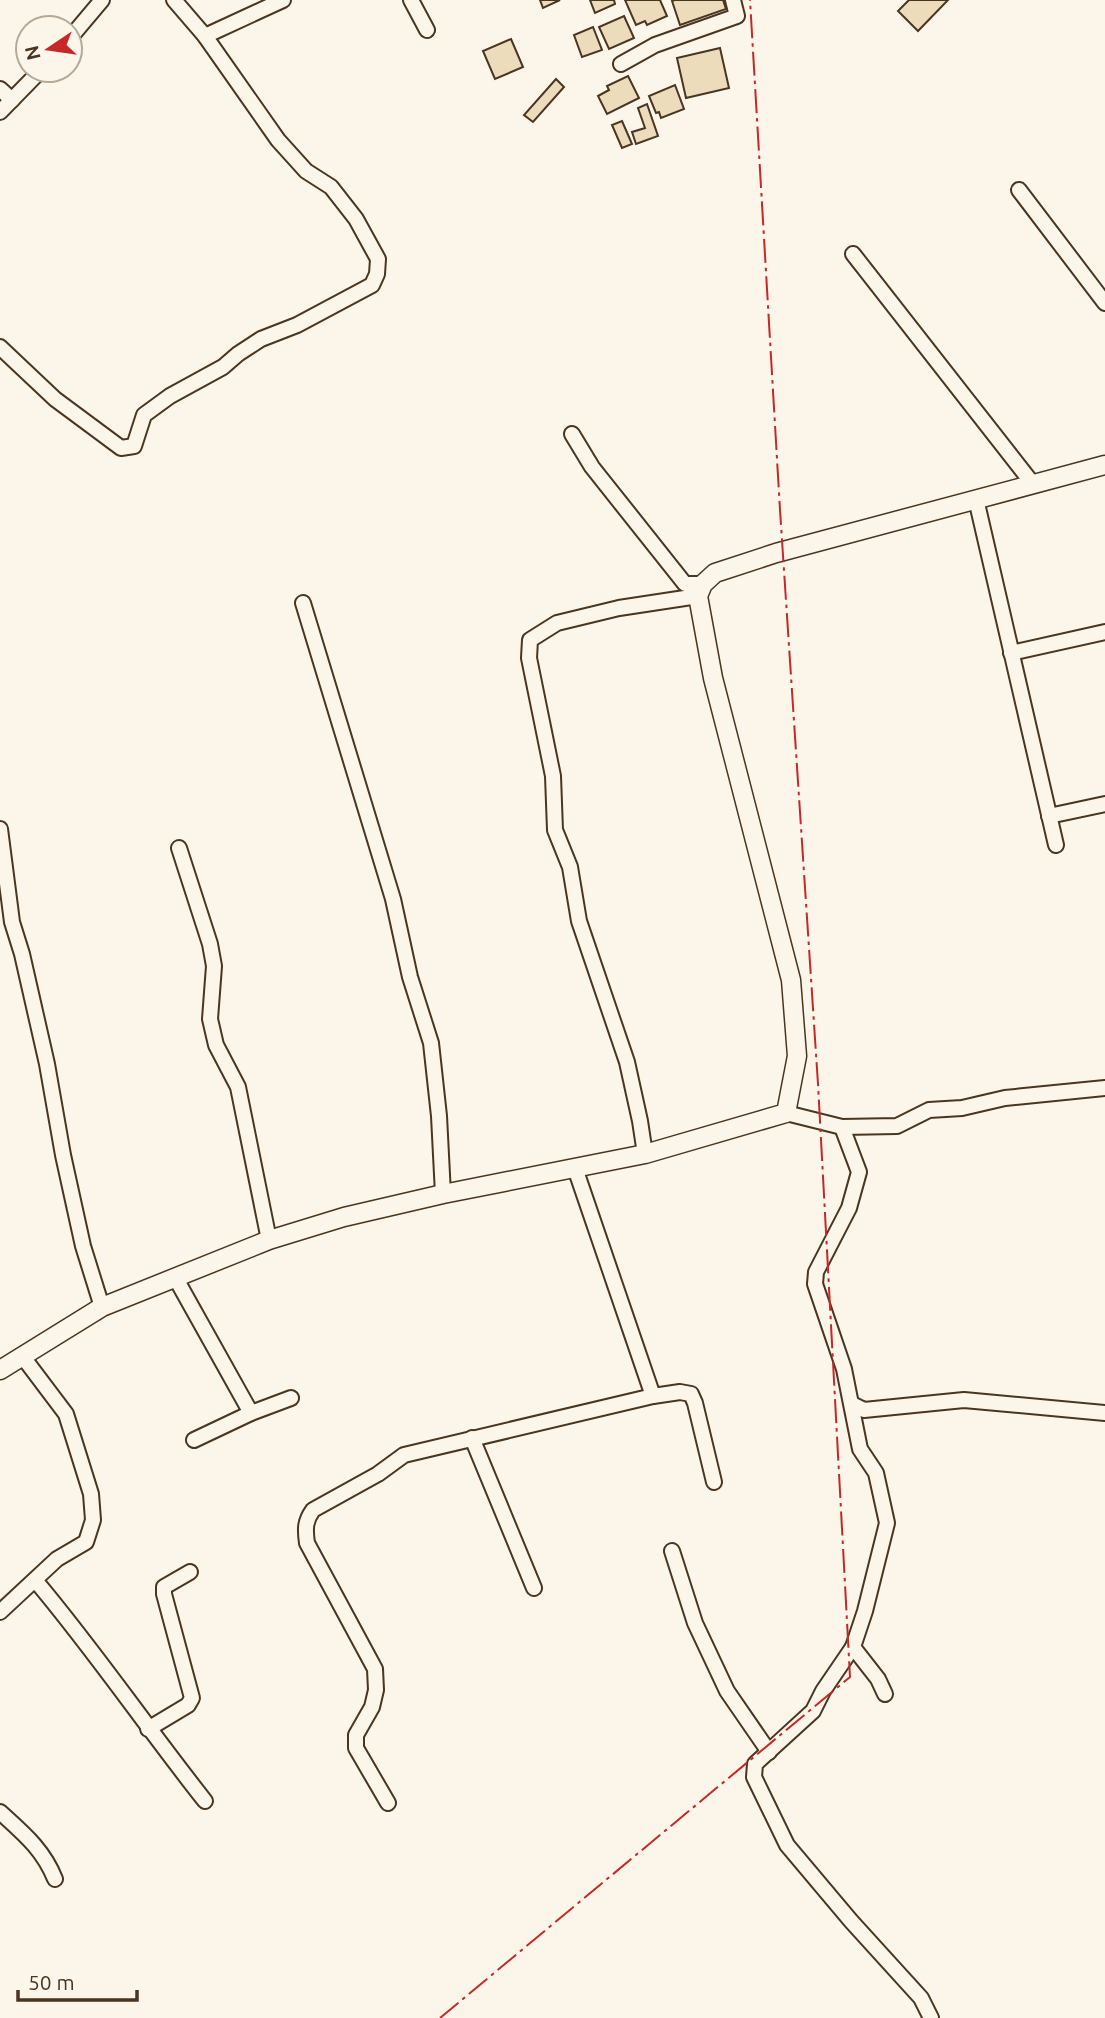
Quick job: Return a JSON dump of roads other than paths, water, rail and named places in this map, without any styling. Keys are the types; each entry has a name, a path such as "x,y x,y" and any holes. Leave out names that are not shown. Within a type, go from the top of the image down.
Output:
{"street":[{"path":"84,22 103,0"},
{"path":"0,347 55,399 121,448 134,446 144,415 170,396 223,367 261,339 296,326 372,285 377,274 378,259 356,219 331,187 306,171 278,140 205,36 174,0"},
{"path":"205,36 283,0"},
{"path":"411,0 427,30"},
{"path":"621,64 655,44 737,16 733,0"},
{"path":"0,112 27,84"},
{"path":"0,89 12,100"},
{"path":"1020,190 1105,303"},
{"path":"853,254 1033,484"},
{"path":"572,434 592,467 685,584 700,590"},
{"path":"645,1154 627,1062 579,921 570,867 555,830 553,776 531,668 530,640 557,623 700,590 715,573 776,552 1105,465"},
{"path":"976,499 1056,845"},
{"path":"700,590 713,678 791,980 797,1056 786,1113"},
{"path":"303,603 393,899 411,977 431,1043 439,1116 443,1194"},
{"path":"1012,653 1105,632"},
{"path":"1049,817 1105,804"},
{"path":"0,829 12,922 47,1064 83,1246 102,1307"},
{"path":"179,848 210,944 214,966 210,1018 216,1045 238,1087 270,1240"},
{"path":"0,1370 102,1307 270,1240 344,1217 443,1194 645,1154 786,1113 842,1127 897,1126 929,1110 962,1108 1005,1098 1105,1088"},
{"path":"842,1127 859,1172 849,1208 816,1272 816,1284 844,1369 860,1449 876,1472 887,1523 853,1647 823,1690 813,1711 755,1764 754,1777 787,1845 920,1998 931,2018"},
{"path":"575,1168 653,1396"},
{"path":"175,1276 251,1413"},
{"path":"0,1612 57,1559 86,1542 93,1520 91,1494 66,1413 23,1357"},
{"path":"388,1803 356,1748 356,1735 372,1707 376,1690 375,1669 307,1543 305,1529 313,1510 378,1474 404,1455 653,1396 680,1392 691,1394 695,1403 714,1482"},
{"path":"194,1440 251,1413 291,1398"},
{"path":"852,1404 864,1410 964,1400 1105,1413"},
{"path":"472,1438 534,1588"},
{"path":"671,1551 695,1623 727,1691 769,1752"},
{"path":"148,1729 188,1704 192,1698 164,1594 164,1587 190,1572"},
{"path":"35,1580 64,1614 148,1729 205,1801"},
{"path":"853,1647 878,1679 885,1693"},
{"path":"0,1812 29,1836 48,1862 55,1879"}]}
